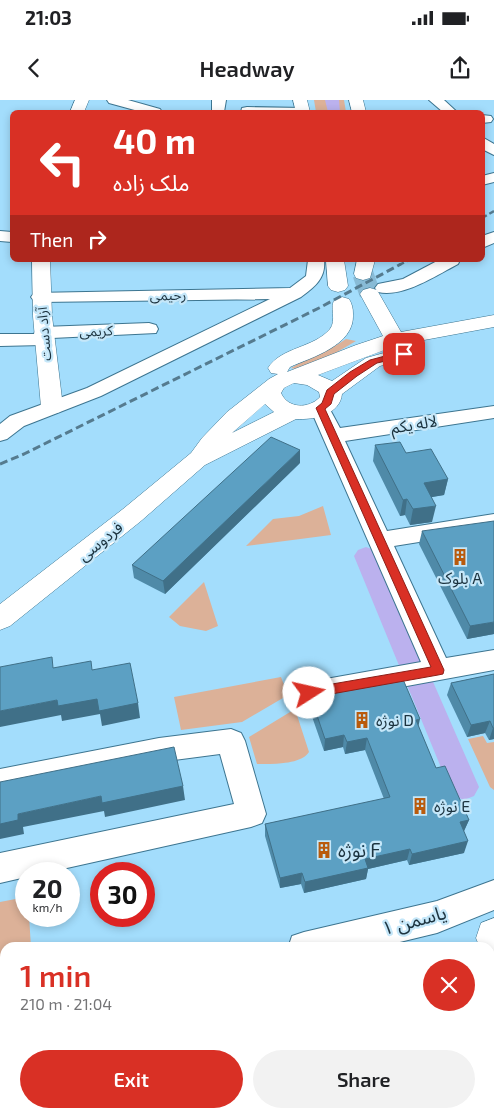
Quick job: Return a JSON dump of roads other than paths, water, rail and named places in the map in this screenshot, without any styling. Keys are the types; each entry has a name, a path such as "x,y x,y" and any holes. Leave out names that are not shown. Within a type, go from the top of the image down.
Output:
{"street":[{"path":"114,100 148,110"},
{"name":"آزاد دست","path":"41,262 40,297 52,407"},
{"path":"0,434 6,421 94,392 295,293 313,279 316,273 316,262"},
{"path":"281,382 278,370 282,363 322,343 340,330 344,316 336,262"},
{"path":"396,340 377,291 408,283 448,262"},
{"name":"رحیمی","path":"40,297 295,293"},
{"name":"فردوسی","path":"0,619 125,521 197,460 215,436 236,414 281,382 363,348 494,321"},
{"name":"کریمی","path":"0,340 149,329"},
{"name":"فردوسی","path":"325,400 374,362 396,340 494,337"},
{"path":"325,400 312,411 292,412 276,404 270,393 281,382 304,377 321,382 325,400 333,436 381,540 433,671"},
{"name":"فردوسی","path":"197,460 292,412"},
{"name":"لاله یکم","path":"333,436 494,412"},
{"path":"381,540 494,522"},
{"path":"309,693 494,660"},
{"path":"0,782 159,750 231,741 251,814 0,868"},
{"name":"یاسمن ۱","path":"330,942 437,917 494,895"}],"waterway":[{"path":"332,100 334,110"},
{"path":"366,556 464,787"}],"tunnel":[{"path":"363,274 370,294"}],"railway":[{"path":"485,216 494,211"},
{"path":"401,264 405,262"},
{"path":"0,464 24,454 319,308 401,264"}],"place":[{"name":"بلوک A","path":"460,557"},
{"name":"نوژه D","path":"362,720"},
{"name":"نوژه E","path":"420,806"},
{"name":"نوژه F","path":"324,850"}]}
